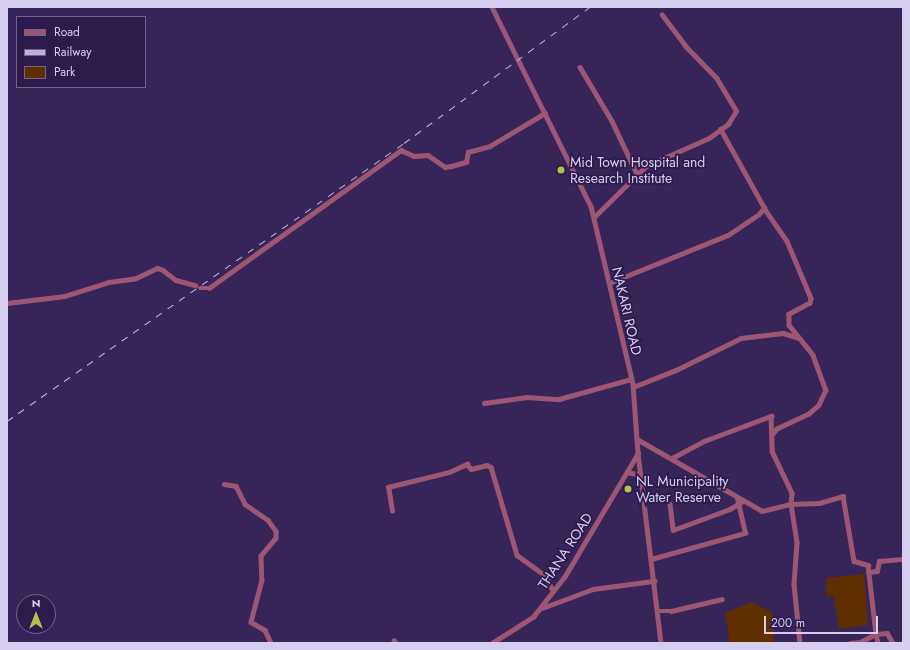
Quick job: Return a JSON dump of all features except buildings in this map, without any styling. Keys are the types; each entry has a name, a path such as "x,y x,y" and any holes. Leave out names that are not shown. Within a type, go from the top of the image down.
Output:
{"street":[{"name":"NAKARI ROAD","path":"492,7 591,206 594,217 633,387 638,453 661,643"},
{"path":"594,217 646,166 694,146 728,124 736,110 717,79 686,47 662,15"},
{"path":"580,67 612,121 637,174"},
{"path":"200,288 209,288 400,150 414,156 428,155 445,167 451,166 466,162 468,152 490,146 545,113"},
{"path":"720,129 764,208 790,247 810,298 810,303 789,314 789,325 813,355 826,390 825,396 809,414 777,429 773,434"},
{"path":"609,283 728,235 750,221 764,208"},
{"path":"7,303 65,296 109,282 136,278 157,268 163,270 176,280 194,285"},
{"path":"633,387 688,364 741,338 783,333 800,338"},
{"path":"484,403 527,396 559,398 631,379"},
{"path":"672,458 704,441 771,416 773,434 772,451 792,493 791,504 797,543 794,584 800,643"},
{"path":"637,439 672,458 737,498 740,502 762,511 791,504 819,502 843,496 854,561 868,565 878,643"},
{"name":"THANA ROAD","path":"492,643 499,641 533,618 553,591 638,453"},
{"path":"392,511 388,487 449,472 468,464 472,469 487,465 491,467 518,555 545,575 553,591"},
{"path":"627,472 641,475"},
{"path":"224,484 236,486 245,504 268,520 276,531 276,538 261,556 262,580 251,617 253,624 265,630 271,643"},
{"path":"651,559 746,533 740,502"},
{"path":"670,504 673,530 740,502"},
{"path":"868,572 877,571 879,561 900,559"},
{"path":"540,608 593,589 654,581"},
{"path":"657,611 671,611 722,599"},
{"path":"850,643 860,642 876,634 888,633 893,643"}],"green space":[{"path":"864,574 868,625 839,629 834,596 827,597 826,578"},
{"path":"752,602 773,613 774,643 730,643 725,613"}],"railway":[{"path":"7,421 404,143 590,7"}],"place":[{"name":"Mid Town Hospital and Research Institute","path":"561,170"},
{"name":"NL Municipality Water Reserve","path":"628,489"}]}
